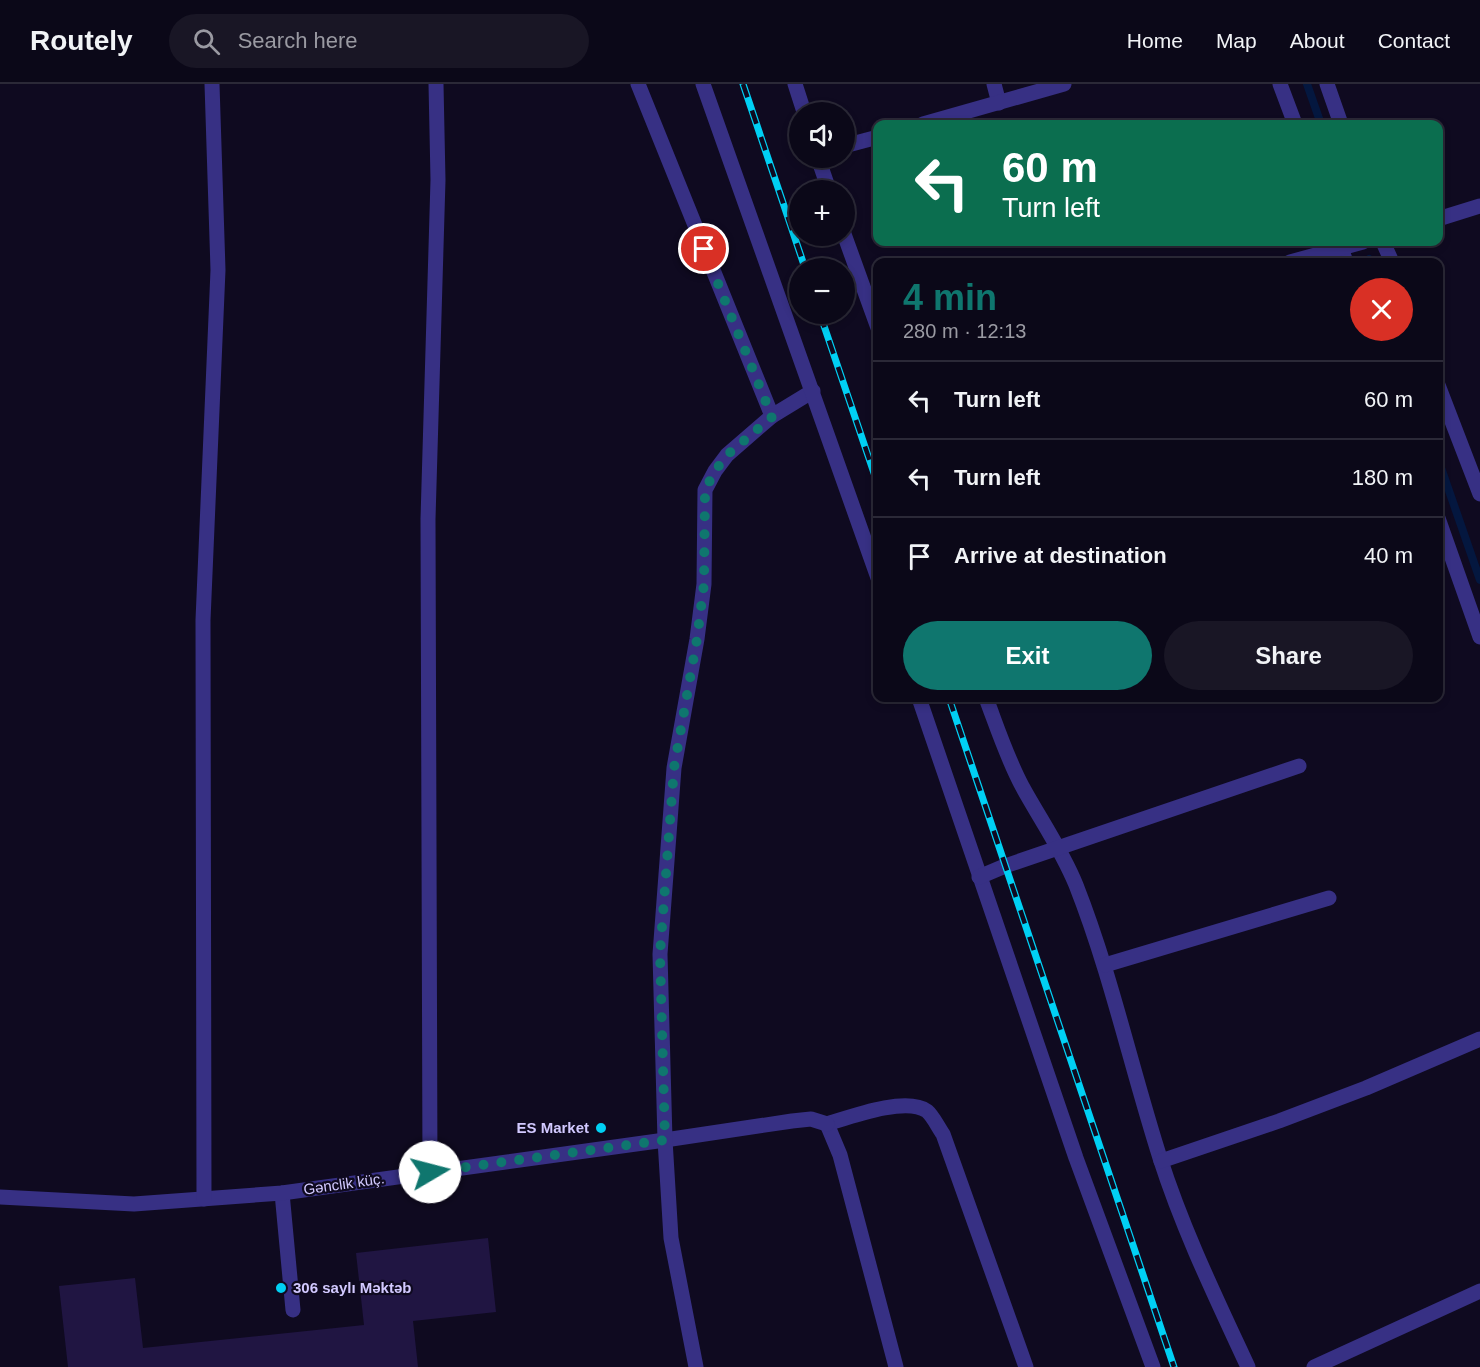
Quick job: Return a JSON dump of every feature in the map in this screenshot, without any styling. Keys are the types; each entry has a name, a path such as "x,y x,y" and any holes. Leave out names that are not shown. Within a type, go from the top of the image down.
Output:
{"street":[{"path":"204,1199 202,620 218,270 212,84"},
{"path":"430,1172 428,519 438,180 436,84"},
{"path":"638,84 772,417"},
{"path":"703,84 873,564"},
{"path":"795,84 801,102"},
{"path":"993,84 999,103"},
{"path":"937,120 1064,84"},
{"path":"1280,84 1294,120"},
{"path":"1327,84 1340,120"},
{"path":"855,143 873,138"},
{"path":"1443,217 1480,206"},
{"path":"848,246 873,314"},
{"path":"1301,258 1334,246"},
{"path":"696,1367 671,1238 665,1140 660,954 674,768 697,639 704,584 705,490 727,455 772,417 813,391"},
{"path":"1443,397 1479,487"},
{"path":"1443,532 1480,637"},
{"path":"920,702 1076,1158 1154,1367"},
{"path":"988,702 1022,785 1059,849 1075,884 1105,965 1161,1161 1191,1243 1248,1367"},
{"path":"980,877 1005,866 1299,766"},
{"path":"1105,965 1329,898"},
{"path":"1161,1161 1279,1121 1366,1088 1480,1039"},
{"path":"896,1367 840,1155 827,1124 908,1104 927,1111 943,1134 1026,1367"},
{"name":"Gənclik küç.","path":"0,1197 134,1204 282,1193 792,1121 812,1119 827,1124"},
{"path":"282,1193 292,1310"},
{"path":"1314,1367 1480,1291"}],"building":[{"path":"488,1238 496,1312 413,1321 418,1367 68,1367 59,1286 135,1278 143,1348 364,1325 356,1253"}],"waterway":[{"path":"1307,84 1320,120"},
{"path":"1443,473 1480,580"}],"railway":[{"path":"743,84 802,258"},
{"path":"823,324 873,470"},
{"path":"950,702 1174,1367"}],"place":[{"name":"ES Market","path":"601,1128"},
{"name":"306 saylı Məktəb","path":"281,1288"}],"route":[{"path":"430,1172 665,1140 660,954 674,768 697,639 704,584 705,490 727,455 772,417 704,249"}]}
